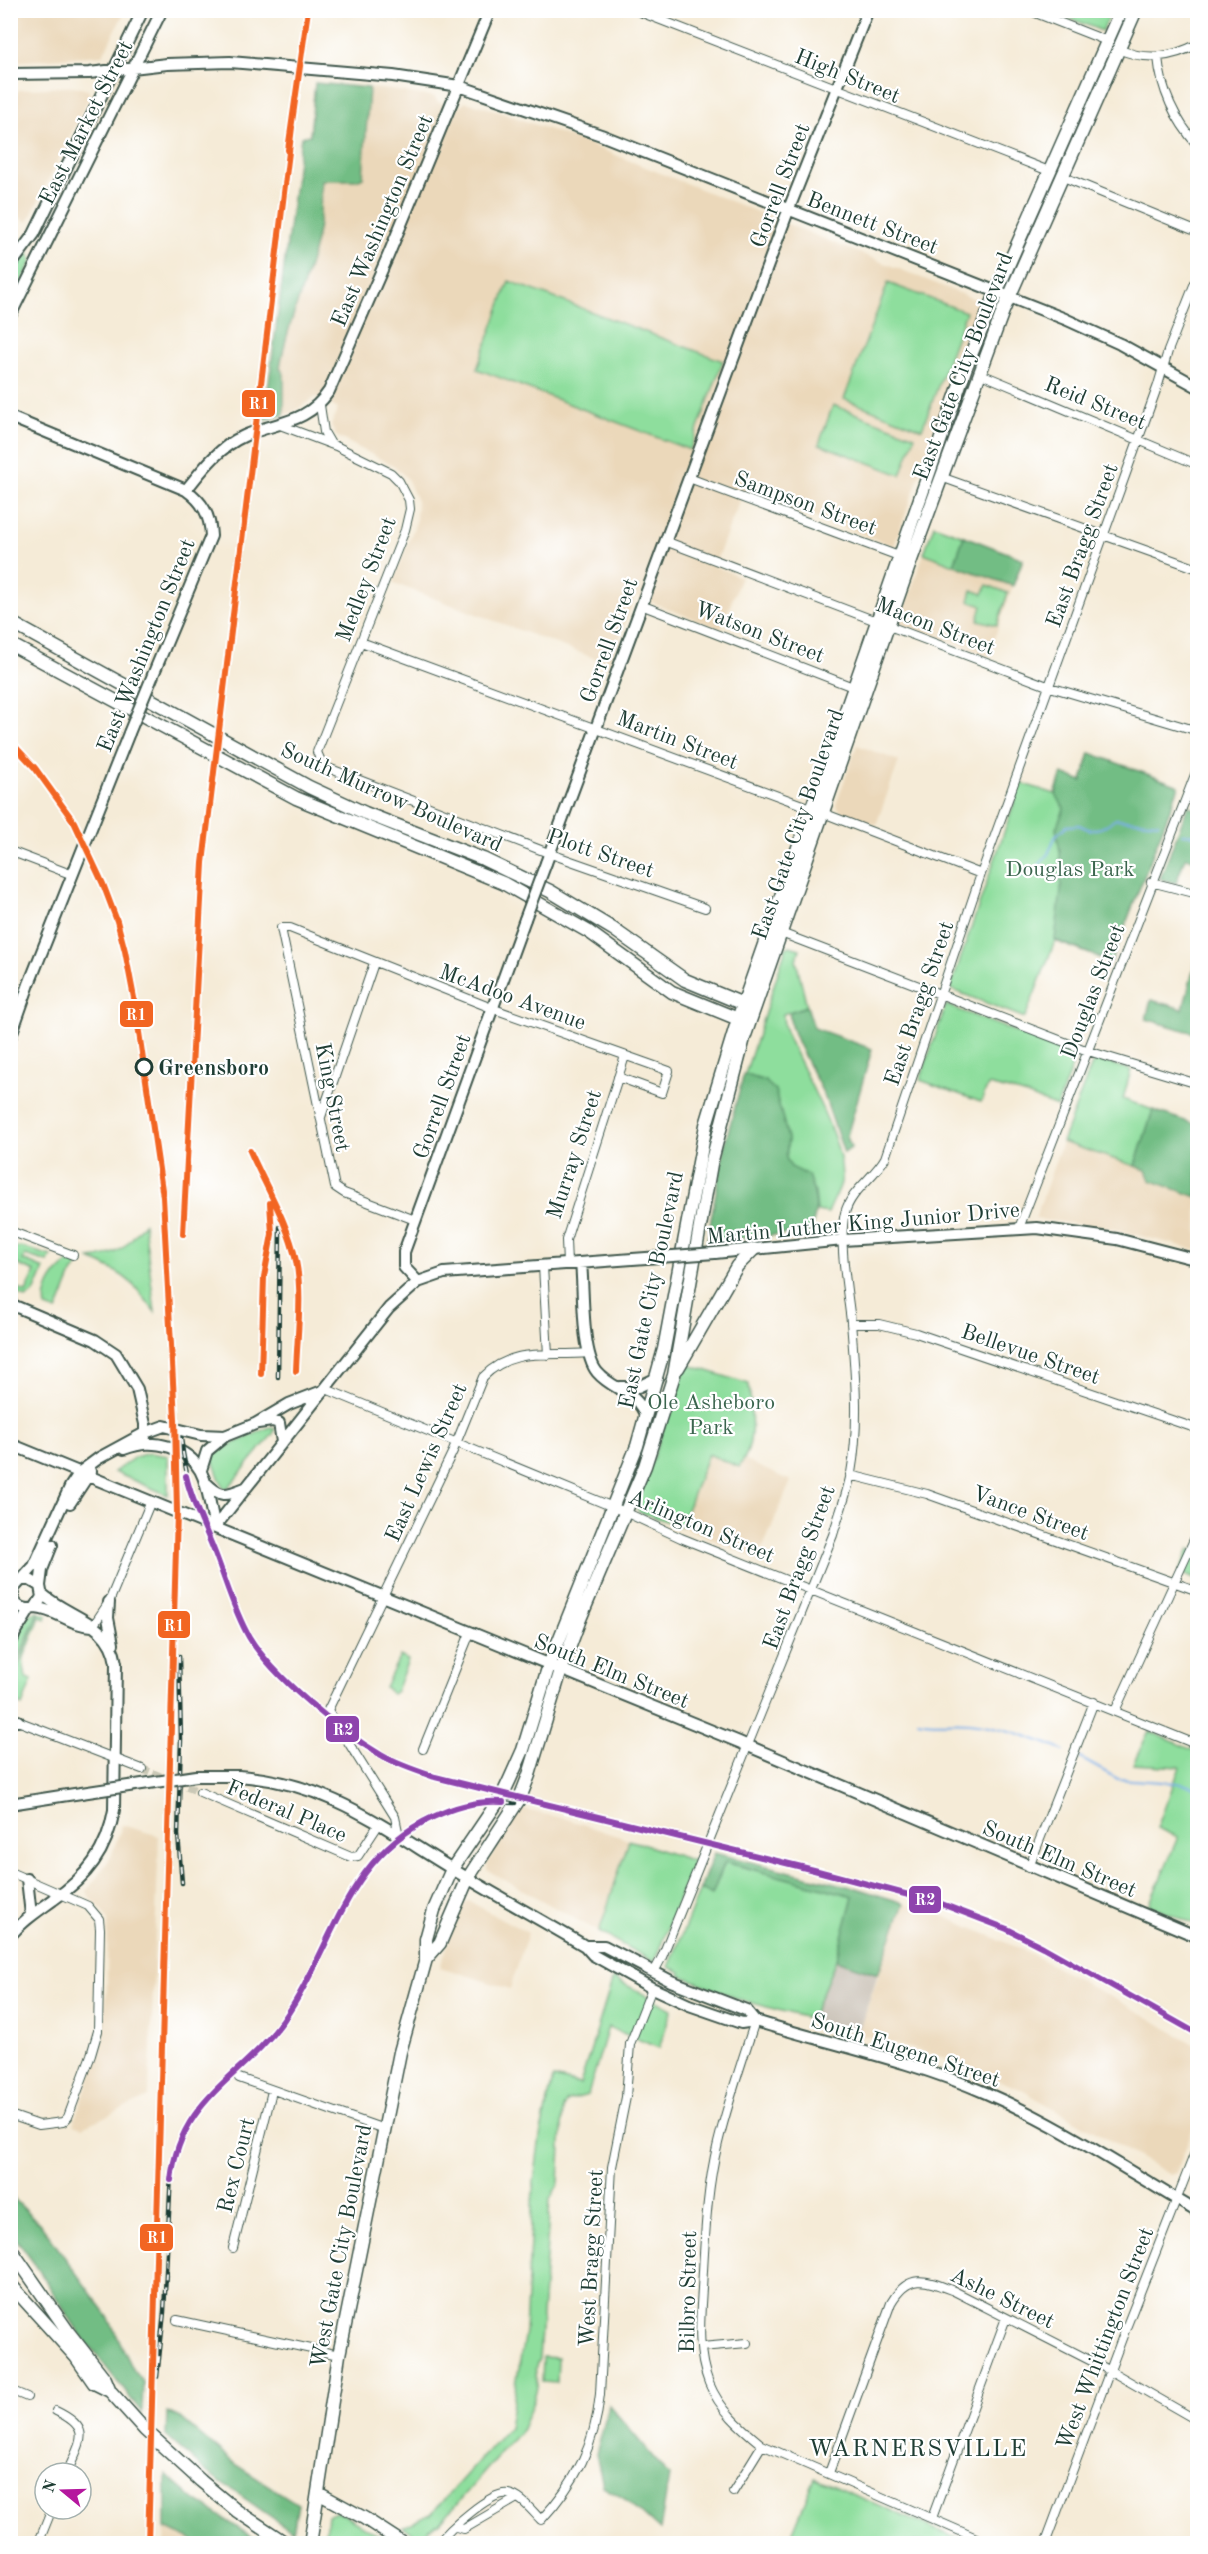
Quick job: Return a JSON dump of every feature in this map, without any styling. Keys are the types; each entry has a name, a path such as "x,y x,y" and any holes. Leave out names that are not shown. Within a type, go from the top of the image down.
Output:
{"main road":[{"name":"East Market Street","path":"10,266 34,234 143,10"},
{"name":"East Market Street","path":"10,316 162,10"},
{"name":"East Washington Street","path":"320,405 329,391 368,303 490,10"},
{"name":"Gorrell Street","path":"418,1282 404,1267 403,1262 415,1220 664,541 788,211 868,10"},
{"name":"East Gate City Boulevard","path":"905,558 941,477 1055,174 1121,10"},
{"name":"East Gate City Boulevard","path":"555,1668 646,1417 657,1378 700,1152 713,1096 744,1021 905,558 966,367 996,292 1136,10"},
{"name":"Bennett Street","path":"10,74 230,62 393,76 459,86 601,135 1091,330 1197,387"},
{"path":"34,234 34,252 39,259"},
{"path":"10,417 186,490 226,446 243,436 308,414 320,405"},
{"name":"East Washington Street","path":"11,1034 129,733 211,536 210,522 205,509 198,498 186,490"},
{"name":"South Murrow Boulevard","path":"10,622 309,787 365,813 483,859 550,891 614,929 685,980 749,1006"},
{"name":"South Murrow Boulevard","path":"10,644 296,798 503,883 589,932 672,992 744,1021"},
{"name":"East Gate City Boulevard","path":"749,1006 782,933 817,811"},
{"name":"East Gate City Boulevard","path":"555,1668 580,1619 655,1440 674,1375 711,1164 734,1074 744,1021"},
{"name":"Martin Luther King Junior Drive","path":"215,1527 389,1308 418,1282 444,1273 1019,1228 1037,1228 1117,1239 1197,1260"},
{"path":"674,1375 737,1266 754,1249"},
{"path":"581,1263 588,1353 597,1372 638,1401 646,1417"},
{"path":"10,1304 95,1340 116,1354 137,1389 142,1406 145,1438"},
{"path":"619,1387 638,1387 657,1378"},
{"path":"201,1470 207,1451 225,1437 255,1424 281,1408 326,1389"},
{"path":"255,1424 277,1421 282,1428 282,1442"},
{"path":"10,1624 13,1589 16,1581 34,1566 70,1487 83,1474 164,1426 201,1435 225,1437"},
{"path":"145,1438 191,1457 201,1470 215,1527"},
{"name":"South Elm Street","path":"10,1444 748,1746 1197,1937"},
{"path":"10,1645 15,1633 32,1609 41,1601 42,1570 83,1474"},
{"path":"205,1482 214,1491 226,1495 245,1488"},
{"path":"16,1581 30,1580 93,1626 110,1641 114,1650"},
{"path":"13,1599 21,1608 55,1612 80,1624 93,1626"},
{"path":"10,1936 31,1916 82,1878 99,1858 107,1838 114,1810 115,1759 116,1663 108,1618 110,1602"},
{"name":"West Gate City Boulevard","path":"310,2544 339,2355 401,2046 426,1959 426,1939 434,1910 452,1869 503,1794 555,1668"},
{"name":"West Gate City Boulevard","path":"426,1959 440,1942 468,1878 520,1798 529,1775 555,1668"},
{"name":"South Eugene Street","path":"10,1804 196,1776 238,1776 274,1780 319,1792 380,1824 452,1869 585,1946 593,1955 652,1988 699,2009 741,2023 755,2021 949,2079 985,2092 1061,2130 1197,2212"},
{"path":"27,1879 31,1916"},
{"name":"South Eugene Street","path":"585,1946 604,1946 696,1992 746,2010 755,2021"},
{"path":"10,2248 69,2333 105,2379 111,2393"},
{"path":"10,2284 76,2357 94,2383 111,2393 145,2430 201,2481 237,2511 283,2541"},
{"path":"318,2493 364,2518 404,2544"}],"street":[{"name":"High Street","path":"635,10 1197,232"},
{"path":"1028,10 1107,41"},
{"path":"1118,49 1137,56 1158,57 1179,52 1197,44"},
{"path":"1158,57 1165,90 1178,119 1197,146"},
{"name":"East Bragg Street","path":"748,1746 833,1534 850,1475 856,1432 856,1392 843,1240 846,1212 852,1197 878,1171 885,1158 981,874 1197,275"},
{"name":"Reid Street","path":"981,374 1197,465"},
{"path":"320,405 324,432 331,444"},
{"name":"Medley Street","path":"280,425 331,444 391,473 399,481 409,500 410,509 405,530 317,752 320,762"},
{"path":"941,477 1197,569"},
{"name":"Sampson Street","path":"689,478 905,558"},
{"name":"Macon Street","path":"664,541 1050,687 1197,731"},
{"name":"Watson Street","path":"641,605 859,689"},
{"name":"Martin Street","path":"361,642 597,728 981,874"},
{"name":"Plott Street","path":"320,762 360,782 548,859 705,908"},
{"name":"Douglas Street","path":"1019,1228 1197,767"},
{"path":"10,851 73,874"},
{"path":"1152,882 1197,894"},
{"name":"McAdoo Avenue","path":"280,928 290,928 494,1009 669,1071 662,1093 618,1077"},
{"name":"King Street","path":"280,928 335,1187 344,1193 415,1220"},
{"path":"782,933 1088,1051 1197,1084"},
{"path":"321,1118 374,963"},
{"name":"Murray Street","path":"567,1264 566,1240 626,1056"},
{"path":"10,1231 73,1254"},
{"path":"543,1266 548,1355"},
{"name":"Bellevue Street","path":"851,1324 879,1324 915,1333 1197,1429"},
{"name":"East Lewis Street","path":"399,1836 394,1817 328,1710 456,1444 483,1377 492,1368 514,1356 588,1353"},
{"name":"Arlington Street","path":"326,1389 625,1512 683,1539 1197,1745"},
{"name":"Vance Street","path":"850,1475 927,1494 1197,1591"},
{"path":"93,1626 110,1602 151,1501"},
{"path":"1115,1711 1197,1531"},
{"path":"423,1749 470,1633"},
{"path":"1029,1867 1094,1702"},
{"path":"13,1720 141,1769"},
{"path":"654,1972 662,1958 748,1746"},
{"name":"Federal Place","path":"200,1792 351,1857 358,1856 380,1824"},
{"path":"10,1872 81,1903 95,1912 99,1919 100,1929 99,2018 96,2040 68,2117 63,2122 39,2125 10,2115"},
{"name":"West Bragg Street","path":"517,2498 541,2520 571,2484 588,2450 597,2418 612,2167 626,2097 630,2044 652,1988"},
{"name":"Bilbro Street","path":"755,2021 718,2144 708,2202 701,2347 709,2384 722,2407 737,2425 762,2445 990,2544"},
{"path":"239,2079 384,2129"},
{"name":"Rex Court","path":"233,2248 272,2091"},
{"name":"West Whittington Street","path":"1045,2544 1109,2370 1197,2145"},
{"name":"Ashe Street","path":"829,2473 891,2303 898,2291 918,2280 928,2281 1109,2370 1197,2421"},
{"path":"932,2518 1006,2319"},
{"path":"177,2320 339,2355"},
{"path":"701,2347 747,2343"},
{"path":"10,2390 27,2397"},
{"path":"56,2411 79,2424 81,2437 72,2461"},
{"path":"733,2492 762,2445"},
{"path":"438,2544 443,2536 456,2527 462,2517 478,2507 502,2494 510,2494 517,2498 464,2529 456,2527"},
{"path":"478,2507 486,2517"},
{"path":"38,2544 47,2521"}],"shaded area":[{"path":"11,10 125,11 103,55 11,62"},
{"path":"315,83 391,90 435,97 438,102 459,107 466,102 492,109 578,140 979,301 980,307 894,546 744,490 714,566 741,577 721,629 635,596 610,664 393,583 416,522 417,501 407,478 394,466 336,436 331,425 338,409 316,397 291,413 264,420 301,137 310,135"},
{"path":"74,86 88,90 90,95 28,222 11,213 11,118 18,90"},
{"path":"924,553 1013,586 988,656 899,624"},
{"path":"857,745 899,761 876,825 841,811 836,805"},
{"path":"1062,1142 1146,1170 1150,1180 1197,1197 1197,1250 1109,1228 1035,1219"},
{"path":"708,1453 738,1467 744,1460 791,1481 758,1559 681,1526"},
{"path":"521,1809 567,1819 629,1840 599,1932 487,1870 487,1864"},
{"path":"122,1825 159,1836 149,2097 82,2127 73,2124 101,2048 107,1990 108,1921 103,1910 90,1898 87,1891 111,1857"},
{"path":"469,1901 528,1933 510,1989 440,1967 457,1916 463,1905"},
{"path":"904,1903 931,1911 1024,1950 1197,2046 1197,2118 1176,2173 1170,2175 1020,2089 945,2058 858,2034"},
{"path":"836,1960 878,1974 858,2034 811,2019"},
{"path":"166,2528 197,2543 165,2544"}],"green space":[{"path":"1112,10 1102,31 1051,11"},
{"path":"315,83 369,88 363,177 357,180 322,180 319,224 310,265 288,333 280,368 284,374 284,415 264,420 301,137 310,135"},
{"path":"28,252 32,261 11,304 11,273"},
{"path":"509,281 723,361 690,450 477,369"},
{"path":"888,283 966,312 922,429 844,399"},
{"path":"833,405 915,436 901,475 819,444"},
{"path":"934,525 964,536 954,565 924,553"},
{"path":"964,536 1023,559 1013,586 954,565"},
{"path":"987,585 1008,593 997,625 978,620 982,606 969,601 972,590 983,594"},
{"name":"Douglas Park","path":"1090,753 1179,786 1111,962 1055,941 1025,1018 950,989 1021,783 1055,794 1062,774 1082,781"},
{"path":"1090,753 1179,786 1111,962 1055,940 1061,890 1060,852 1056,828 1064,809 1056,794 1062,774 1082,781"},
{"path":"1188,806 1197,809 1197,859 1185,858 1176,883 1160,879"},
{"path":"790,946 800,949 796,960 807,1006 783,1014 784,1026 830,1126 841,1166 841,1183 828,1213 817,1211 815,1192 791,1167 786,1158 788,1138 765,1081 745,1074 786,948"},
{"path":"1197,956 1197,1034 1146,1019 1151,1000 1183,1009"},
{"path":"946,1005 1076,1055 1057,1107 1021,1093 988,1085 981,1102 920,1080"},
{"path":"807,1006 814,1028 872,1049 847,1136 851,1148 844,1153 824,1095 791,1026 789,1012"},
{"path":"1094,1059 1131,1070 1123,1099 1153,1110 1135,1166 1062,1142"},
{"path":"744,1074 765,1081 775,1090 788,1138 786,1158 791,1167 808,1175 813,1191 816,1210 810,1232 707,1241 725,1143"},
{"path":"1153,1110 1197,1125 1197,1197 1150,1180 1146,1170 1135,1166"},
{"path":"144,1223 155,1312 128,1280 90,1259 109,1255 122,1248"},
{"path":"21,1247 51,1256 48,1262 25,1255 23,1260 44,1269 34,1293 26,1298 11,1291 11,1286 26,1292 35,1272 11,1262 11,1249"},
{"path":"73,1261 80,1264 73,1272 57,1311 46,1307 46,1293 52,1280 61,1268"},
{"name":"Ole Asheboro Park","path":"686,1364 749,1384 751,1438 745,1458 739,1467 708,1454 681,1526 639,1512 636,1507"},
{"path":"270,1427 275,1428 273,1434 228,1488 223,1488 212,1458 214,1452"},
{"path":"149,1453 168,1456 168,1495 114,1472 135,1457"},
{"path":"1189,1549 1197,1552 1197,1580 1179,1572"},
{"path":"38,1611 11,1678 14,1654 28,1615"},
{"path":"39,1613 47,1615 46,1619 40,1617 23,1660 26,1678 32,1680 22,1706 11,1701 10,1687"},
{"path":"400,1656 408,1660 396,1691 392,1694 385,1687"},
{"path":"1149,1731 1197,1752 1197,1925 1149,1905 1178,1837 1157,1828 1180,1767 1133,1764"},
{"path":"629,1840 694,1861 654,1962 599,1932"},
{"path":"714,1853 856,1888 904,1903 878,1974 836,1960 853,1896 725,1862 712,1895 700,1889"},
{"path":"725,1862 854,1896 836,1960 811,2019 738,1999 680,1975 681,1972 669,1967 700,1889 712,1894"},
{"path":"613,1978 672,2009 659,2048 608,2027 588,2095 567,2101 563,2108 559,2183 550,2199 535,2398 522,2429 440,2523 428,2530 421,2539 403,2527 431,2514 509,2427 525,2331 533,2189 540,2136 553,2078 580,2084"},
{"path":"11,2196 42,2226 108,2317 133,2369 143,2382 142,2413 80,2334 11,2232"},
{"path":"543,2357 558,2358 557,2383 542,2382"},
{"path":"609,2405 669,2476 660,2530 628,2501 603,2486 596,2454"},
{"path":"167,2412 182,2419 236,2465 298,2504 293,2532 208,2473 166,2436"},
{"path":"166,2475 194,2499 261,2543 197,2543 166,2528"},
{"path":"815,2478 967,2543 788,2543"},
{"path":"336,2512 344,2514 390,2543 347,2543 325,2534 327,2516"}],"waterway":[{"path":"1019,877 1037,868 1048,854 1056,835 1067,826 1079,825 1090,830 1101,828 1116,819 1159,823"},
{"path":"1182,834 1198,835"},
{"path":"918,1721 993,1727 1030,1737 1064,1751"},
{"path":"1080,1758 1118,1779 1177,1783 1198,1788"}],"tunnel":[{"path":"142,1769 200,1792"}],"railway":[{"path":"250,1151 282,1219 296,1261 299,1301 296,1371"},
{"path":"261,1374 264,1277 272,1234 271,1206"},
{"path":"278,1377 280,1227"},
{"path":"181,1438 189,1482 197,1509 235,1608 251,1640 274,1668 300,1692 332,1719 388,1757 435,1777 939,1903 1007,1929 1043,1947 1198,2034"},
{"path":"179,1656 181,1739 178,1835 182,1883"},
{"path":"157,2377 164,2312 171,2173 179,2147 190,2124 213,2092 262,2045 283,2020 300,1993 343,1907 378,1856 402,1835 431,1818 451,1810 472,1805 515,1803"}],"transit line":[{"name":"R1","path":"288,150 308,10"},
{"name":"R1","path":"183,1234 203,863 292,127"},
{"name":"R1","path":"10,741 35,768 74,822 103,884 117,921 134,998 163,1197 175,1419 177,1512 148,2544"},
{"name":"R1","path":"250,1151 282,1219 296,1261 299,1301 296,1371"},
{"name":"R1","path":"261,1374 264,1277 272,1234 270,1203"},
{"name":"R2","path":"186,1476 239,1617 260,1653 291,1686 328,1718 387,1759 435,1777 939,1903 1007,1929 1043,1947 1198,2034"},
{"name":"R2","path":"171,2180 177,2152 186,2129 199,2109 283,2021 344,1907 360,1880 379,1856 403,1835 441,1813 476,1803 503,1802"}],"place":[{"name":"Greensboro","path":"144,1067"}],"district":[{"name":"WARNERSVILLE","path":"918,2448"}]}
